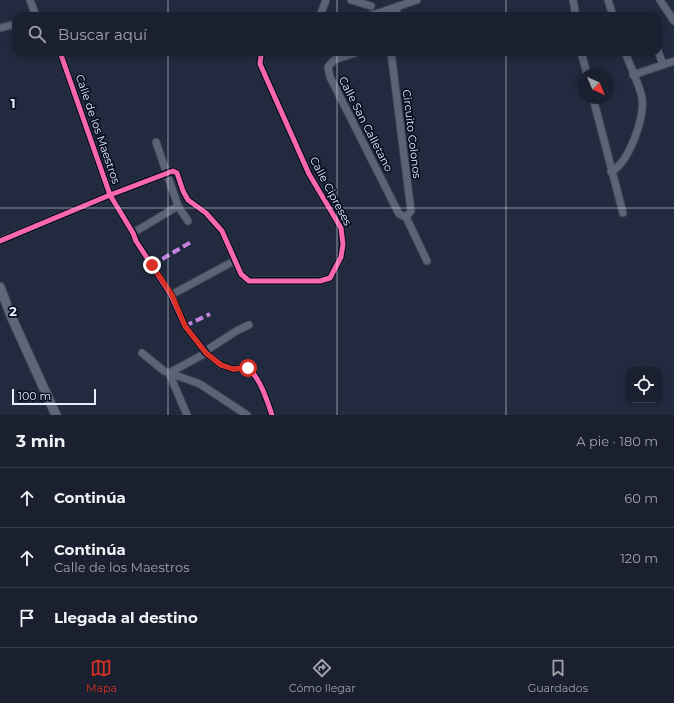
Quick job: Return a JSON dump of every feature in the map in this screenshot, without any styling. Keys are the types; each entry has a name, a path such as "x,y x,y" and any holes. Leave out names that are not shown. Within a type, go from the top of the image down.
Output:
{"main road":[{"path":"0,287 2,299 56,415"}],"street":[{"path":"30,0 34,12"},
{"path":"322,12 326,0"},
{"path":"351,0 372,3"},
{"path":"380,12 417,0"},
{"path":"573,0 575,12"},
{"path":"608,0 612,12"},
{"path":"660,0 674,21"},
{"path":"396,12 398,6"},
{"path":"0,28 12,25"},
{"name":"Calle de los Maestros","path":"61,56 110,195 159,279 172,295 185,326 206,353 221,365 233,369 248,368 252,371 267,399 272,415"},
{"name":"Calle Cipreses","path":"234,261 241,274 249,281 320,281 330,278 341,257 343,244 341,228 309,174 260,64 261,56"},
{"name":"Calle San Calletano","path":"346,56 334,60 328,67 330,77 399,214 406,217"},
{"name":"Circuito Colonos","path":"392,56 411,211 406,217"},
{"path":"582,56 585,68"},
{"path":"611,172 616,169 632,145 642,116 642,97 626,56"},
{"path":"660,56 663,65"},
{"path":"633,75 674,61"},
{"path":"594,104 623,213"},
{"path":"156,142 178,206 188,221"},
{"path":"0,241 110,195 173,171 177,173 183,191 188,200 206,213 222,231 234,261 172,295"},
{"path":"133,233 178,206"},
{"path":"406,217 427,261"},
{"path":"169,373 206,353 210,348 238,330 249,325"},
{"path":"142,353 169,373 200,384 247,415"},
{"path":"169,373 187,415"}],"marked path":[{"path":"152,265 191,242"},
{"path":"185,326 210,314"}],"cycle path":[{"path":"61,56 110,195 133,233 136,241 171,295 185,326 206,353 221,365 233,369 248,368 252,372 263,390 272,415"},
{"path":"0,241 110,195 173,171 177,173 183,191 188,200 206,213 222,231 241,274 249,281 320,281 330,278 341,257 343,244 341,228 309,174 260,64 261,56"}],"route":[{"path":"152,265 159,279 172,295 185,326 206,353 221,365 233,369 248,368"}]}
